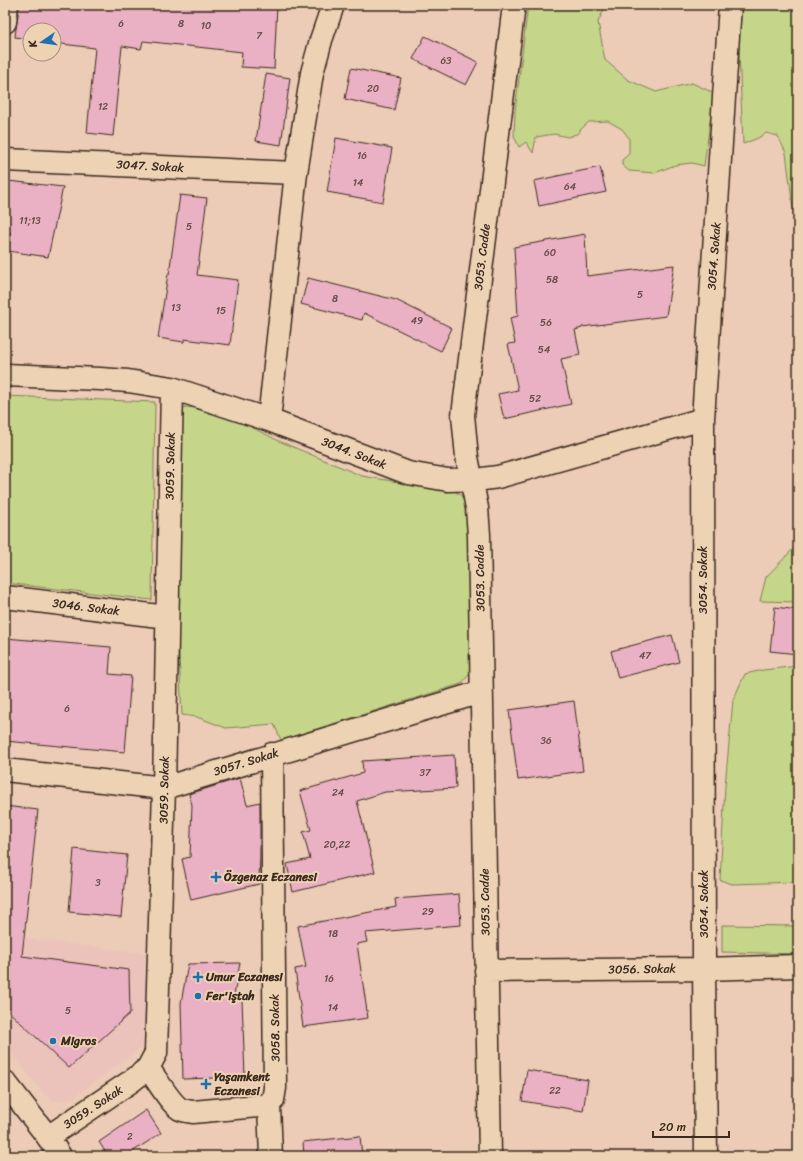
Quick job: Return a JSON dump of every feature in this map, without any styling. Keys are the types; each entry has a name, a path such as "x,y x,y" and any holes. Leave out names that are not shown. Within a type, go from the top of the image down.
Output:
{"street":[{"path":"5,22 7,5"},
{"path":"269,420 296,173 312,73 333,5"},
{"name":"3053. Cadde","path":"490,1156 478,521 465,442 463,415 514,5"},
{"name":"3054. Sokak","path":"706,1156 704,969 703,419 730,5"},
{"name":"3047. Sokak","path":"5,160 296,173"},
{"name":"3044. Sokak","path":"5,375 128,381 172,388 269,420 408,473 448,480 483,479 514,473 703,419"},
{"name":"3059. Sokak","path":"48,1137 133,1080 148,1068 156,1054 164,788 172,388"},
{"name":"3046. Sokak","path":"5,597 167,617"},
{"name":"3057. Sokak","path":"5,770 164,788 272,754 481,692"},
{"name":"3058. Sokak","path":"271,1156 269,1104 272,1100 275,1088 272,754"},
{"name":"3056. Sokak","path":"486,971 704,969 798,966"},
{"path":"148,1068 173,1103 186,1111 192,1112 269,1104"},
{"path":"5,1082 48,1137 60,1156"}],"shaded area":[{"path":"5,936 150,954 149,1031 142,1047 71,1099 54,1101 45,1095 5,1045"}],"green space":[{"path":"528,5 606,5 598,22 605,60 628,80 656,92 692,83 714,93 704,166 692,163 675,165 655,173 629,171 622,165 622,160 629,154 629,138 622,129 608,121 589,122 580,130 579,133 568,137 554,134 536,137 533,153 526,142 519,147 514,136 515,111"},
{"path":"737,5 798,5 798,247 786,153 778,136 766,133 743,144"},
{"path":"5,396 155,402 152,600 5,583"},
{"path":"185,407 198,408 241,422 279,441 362,476 454,491 461,495 472,520 474,669 461,684 281,740 274,724 226,728 197,717 182,715 177,615 179,412"},
{"path":"798,544 798,602 760,601 766,577"},
{"path":"798,666 798,882 732,884 720,880 725,786 733,700 745,674 763,670"},
{"path":"722,925 798,926 798,954 722,952"}],"building":[{"path":"19,5 277,5 274,69 241,67 242,52 143,41 141,49 122,46 113,136 87,133 95,48 62,44 62,22 22,22 22,38 15,37"},
{"path":"425,36 478,62 466,85 413,59"},
{"path":"351,68 401,78 394,110 345,99"},
{"path":"266,74 290,78 281,145 256,141"},
{"path":"336,138 392,148 383,202 327,192"},
{"path":"600,167 606,192 539,206 534,181"},
{"path":"8,181 63,187 48,257 8,251 10,232 5,231 5,211"},
{"path":"180,195 207,198 197,275 238,280 230,345 184,339 184,342 158,338"},
{"path":"585,234 587,276 674,265 666,316 582,327 575,330 580,355 561,359 571,404 504,419 498,394 518,390 508,344 515,343 510,318 518,316 514,247"},
{"path":"308,278 396,300 452,328 441,351 364,313 362,320 301,304"},
{"path":"775,607 798,610 798,654 770,651"},
{"path":"672,635 679,662 618,678 611,651"},
{"path":"5,638 111,647 109,674 131,676 125,752 5,741"},
{"path":"574,701 583,771 518,780 509,710"},
{"path":"454,755 456,788 385,792 357,801 375,872 293,892 287,864 310,859 303,832 311,830 300,791 363,773 362,761"},
{"path":"240,778 247,805 260,802 259,884 191,900 182,859 190,857 192,805 189,794"},
{"path":"5,806 38,810 22,956 129,970 130,1013 69,1068 5,1008"},
{"path":"74,849 127,855 121,917 69,912"},
{"path":"459,894 461,925 365,933 367,942 357,944 368,1018 303,1027 295,969 306,967 298,926 396,907 395,899"},
{"path":"240,963 233,1001 242,1000 245,1077 183,1079 181,1003 188,964"},
{"path":"527,1070 588,1080 583,1111 522,1101"},
{"path":"146,1110 161,1133 126,1156 108,1156 99,1142"},
{"path":"360,1136 362,1156 304,1156 303,1142"}],"place":[{"name":"Özgenaz Eczanesi","path":"216,877"},
{"name":"Umur Eczanesi","path":"198,977"},
{"name":"Fer'iştah","path":"198,996"},
{"name":"Migros","path":"53,1041"},
{"name":"Yaşamkent Eczanesi","path":"206,1084"}]}
